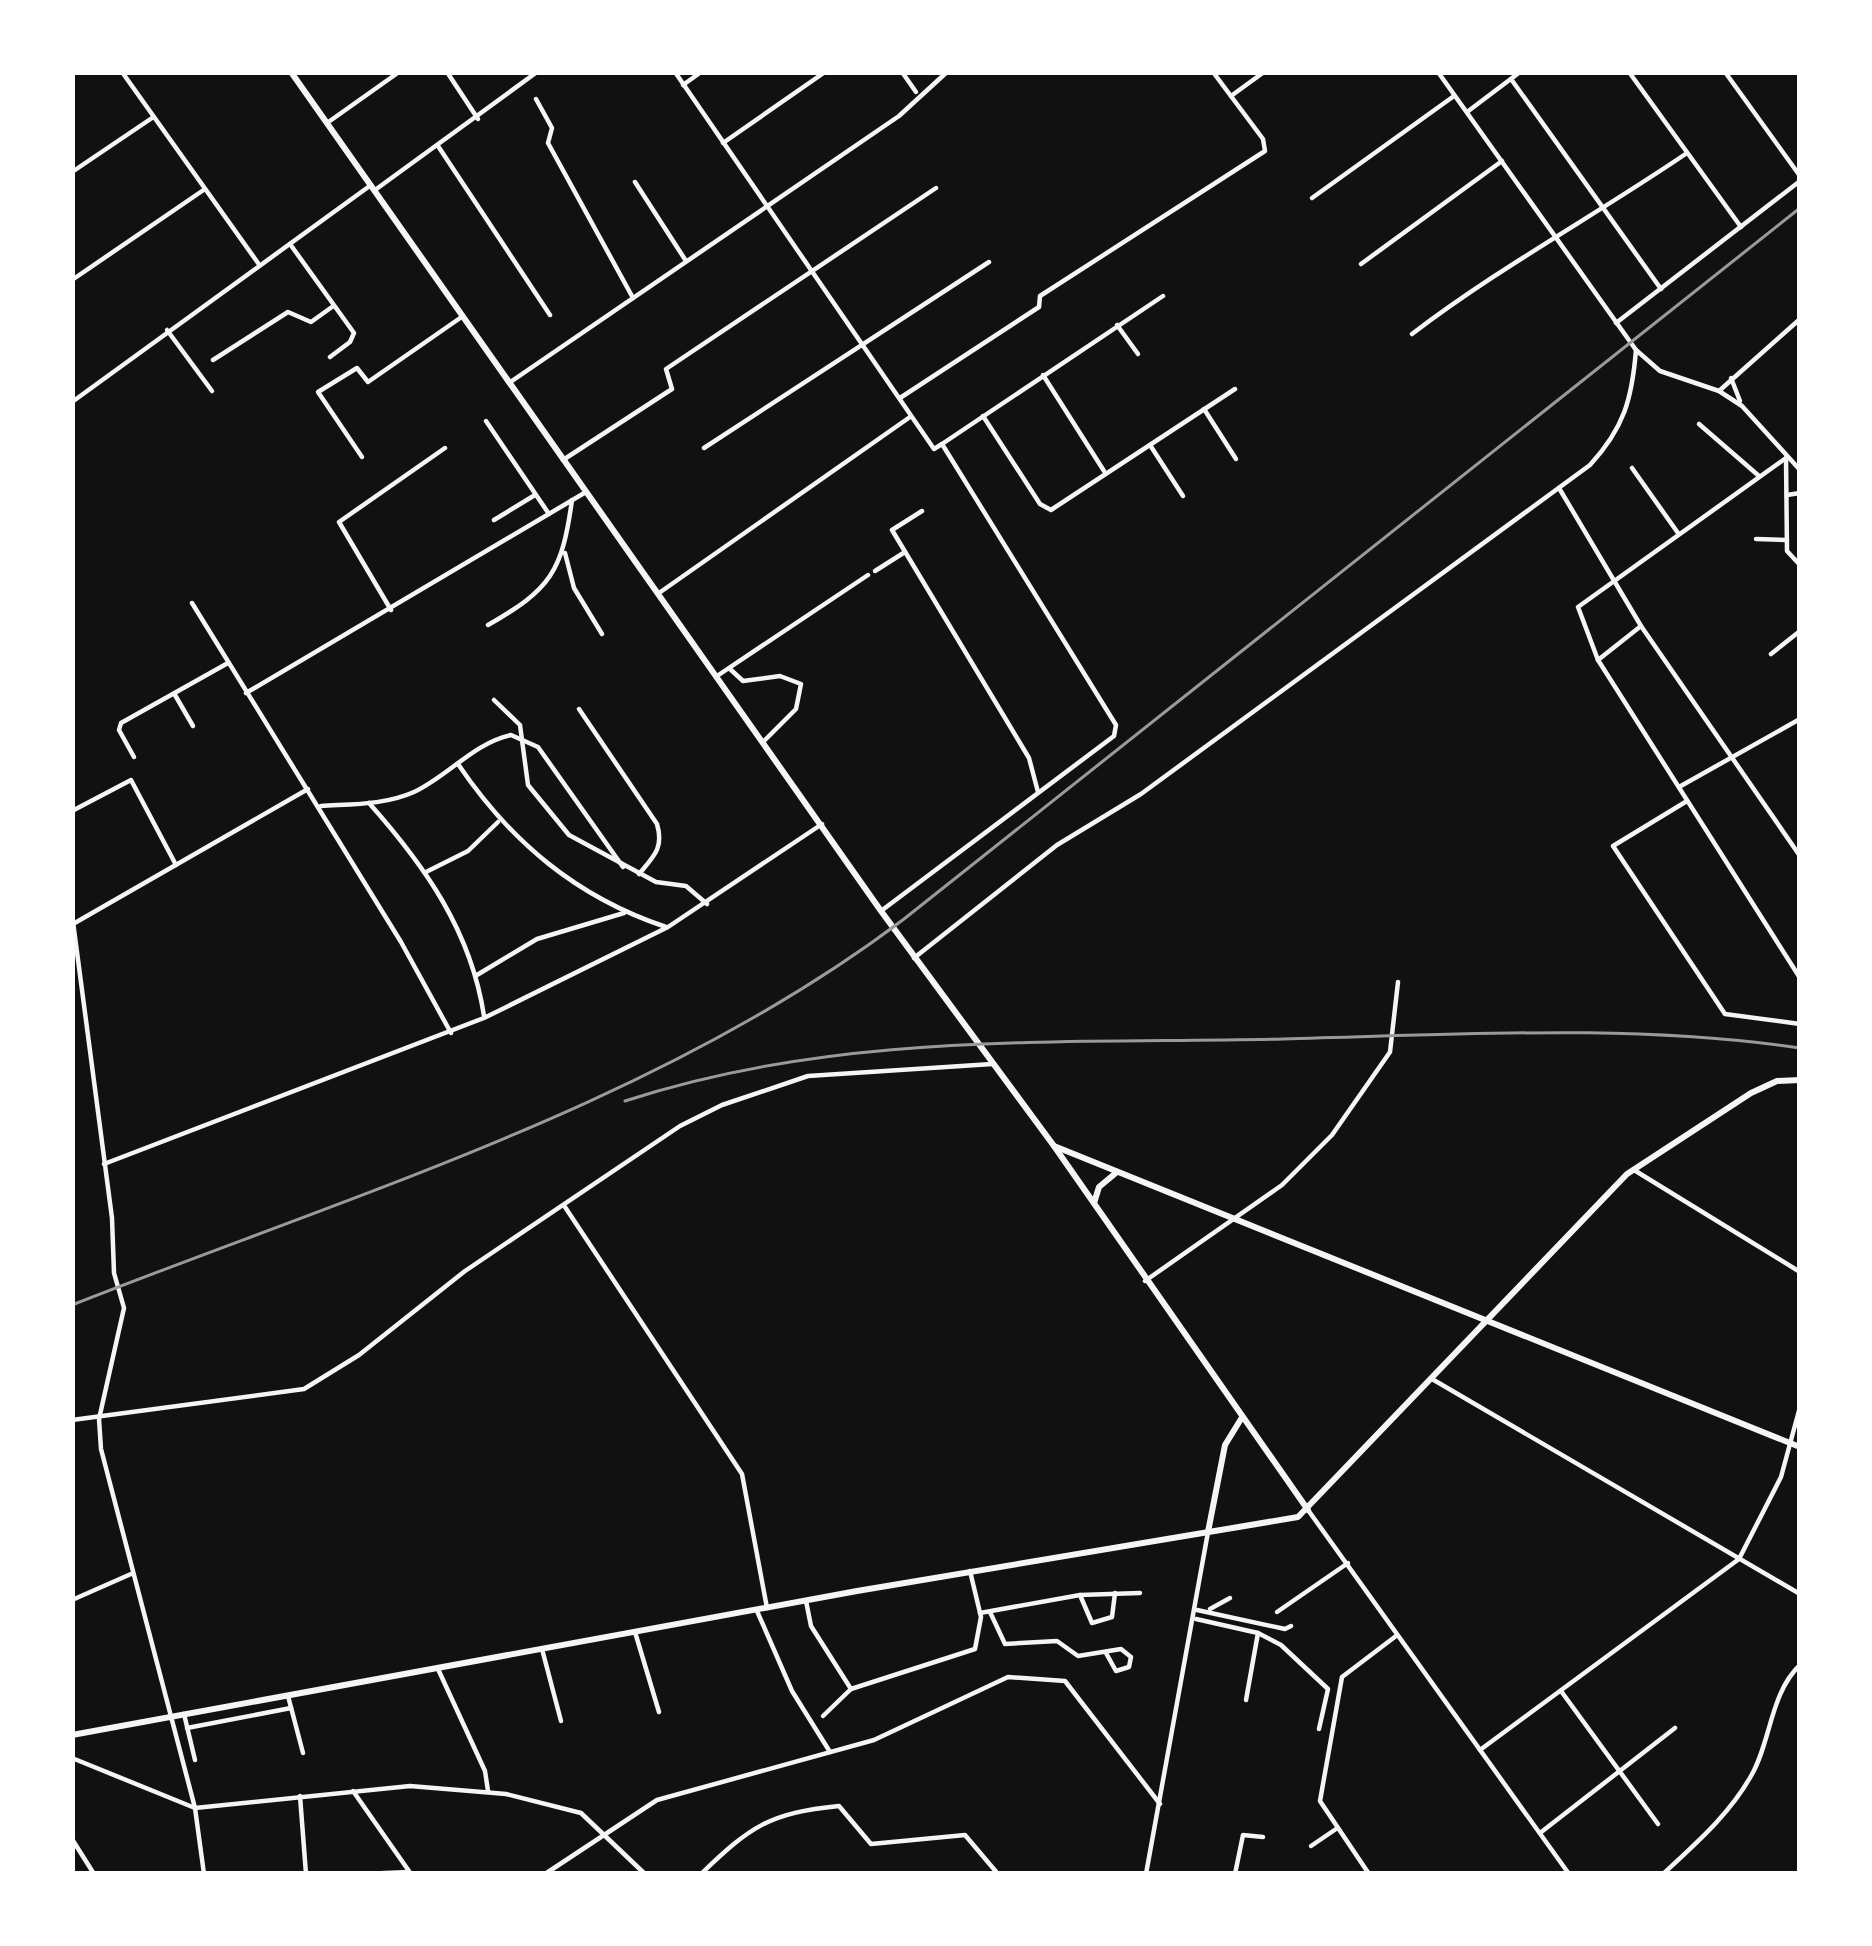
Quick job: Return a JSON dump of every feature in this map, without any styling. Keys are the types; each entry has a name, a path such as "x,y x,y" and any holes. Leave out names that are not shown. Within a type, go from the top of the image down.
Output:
{"main road":[{"path":"291,72 880,911 1054,1146 1240,1419 1309,1510"},
{"path":"72,1735 1309,1510 1598,1200 1634,1170 1750,1093 1777,1081 1800,1080"},
{"path":"1054,1146 1797,1446"},
{"path":"1094,1207 1099,1187 1118,1172"},
{"path":"1208,1532 1225,1445 1240,1419"}],"street":[{"path":"122,72 258,264"},
{"path":"327,123 399,72"},
{"path":"447,72 478,119"},
{"path":"72,402 289,242 529,85 538,72"},
{"path":"675,72 934,449 1163,296"},
{"path":"683,85 701,72"},
{"path":"723,142 825,72"},
{"path":"902,72 918,94"},
{"path":"509,383 899,116 947,72"},
{"path":"900,398 1040,307 1040,296 1265,151 1263,139 1213,72"},
{"path":"1231,96 1264,72"},
{"path":"1438,72 1636,350 1660,371 1719,391 1742,406 1800,470"},
{"path":"1467,112 1520,72"},
{"path":"1629,72 1741,227"},
{"path":"1616,323 1800,179 1725,72"},
{"path":"1511,79 1661,289"},
{"path":"1312,198 1455,95"},
{"path":"536,99 552,128 548,143 633,298"},
{"path":"72,172 154,117"},
{"path":"438,146 550,315"},
{"path":"1412,334 1496,272 1557,241 1687,153"},
{"path":"1361,264 1502,161"},
{"path":"635,182 686,261"},
{"path":"563,460 672,389 666,369 936,188"},
{"path":"72,280 205,189"},
{"path":"289,242 354,333 350,342 329,357"},
{"path":"704,448 989,262"},
{"path":"213,360 288,312 311,322 334,305"},
{"path":"362,457 318,392 357,368 368,382 463,316"},
{"path":"1719,391 1800,319"},
{"path":"1118,325 1138,354"},
{"path":"167,330 212,391"},
{"path":"914,958 1057,845 1158,783 1590,465 1624,422 1636,350"},
{"path":"1043,375 1106,474"},
{"path":"1731,378 1742,406"},
{"path":"983,416 1040,504 1051,510 1235,389"},
{"path":"1204,410 1236,459"},
{"path":"659,593 911,416"},
{"path":"486,421 549,514"},
{"path":"1699,424 1759,476"},
{"path":"880,911 1114,736 1116,724 941,444"},
{"path":"1150,445 1183,496"},
{"path":"391,610 339,528 340,519 445,448"},
{"path":"1786,458 1578,607 1598,660 1800,978"},
{"path":"1786,458 1787,550 1800,565"},
{"path":"1632,468 1678,533"},
{"path":"1559,488 1641,626 1800,856"},
{"path":"246,693 586,492"},
{"path":"1787,495 1800,493"},
{"path":"494,520 536,495"},
{"path":"572,500 565,552 574,588 602,634"},
{"path":"922,511 892,530 1029,758 1039,793"},
{"path":"1756,538 1786,540"},
{"path":"488,625 544,587 565,552"},
{"path":"717,676 905,552"},
{"path":"192,603 319,806 451,1033"},
{"path":"1598,660 1641,626"},
{"path":"1771,654 1800,631"},
{"path":"134,757 118,730 121,723 228,663"},
{"path":"730,669 743,681 781,676 801,684 796,709 763,741"},
{"path":"174,693 193,726"},
{"path":"494,700 520,725 522,770 528,784 569,835 639,874 686,886 707,904"},
{"path":"579,710 657,824 662,840 658,853 639,874"},
{"path":"1678,787 1800,718"},
{"path":"319,806 369,803 413,792 500,737 524,739 538,747 623,866"},
{"path":"458,764 499,821 552,868 624,913 668,927"},
{"path":"72,812 131,780 176,865"},
{"path":"73,924 308,789"},
{"path":"1687,800 1613,846 1725,1014 1800,1024"},
{"path":"369,803 426,872 458,928 476,975 484,1018"},
{"path":"426,872 477,845 499,821"},
{"path":"104,1164 484,1018 668,927 822,824"},
{"path":"476,975 537,939 624,913"},
{"path":"72,914 114,1273 124,1308 99,1419 130,1574 195,1808 204,1874"},
{"path":"1145,1281 1282,1185 1332,1135 1390,1052 1398,982"},
{"path":"72,1420 304,1389 358,1355 465,1270 566,1207 692,1118 753,1093 837,1071 976,1066 989,1060"},
{"path":"1634,1170 1800,1272"},
{"path":"566,1207 742,1474 767,1609"},
{"path":"1431,1378 1800,1594"},
{"path":"1480,1750 1739,1559 1797,1446 1800,1407"},
{"path":"1309,1510 1569,1874"},
{"path":"1146,1874 1201,1611 1208,1532"},
{"path":"1277,1612 1348,1563"},
{"path":"823,1716 851,1689 975,1649 980,1613 970,1571"},
{"path":"72,1600 130,1574"},
{"path":"980,1613 1081,1594 1140,1592"},
{"path":"1081,1594 1092,1623 1097,1623 1112,1617 1115,1593"},
{"path":"1201,1611 1230,1598"},
{"path":"806,1601 811,1626 851,1689"},
{"path":"757,1611 792,1691 830,1752"},
{"path":"1201,1611 1285,1629 1291,1626"},
{"path":"990,1612 1006,1644 1057,1641 1078,1656 1106,1653"},
{"path":"1196,1619 1258,1633 1281,1646 1328,1689 1319,1729"},
{"path":"635,1632 659,1712"},
{"path":"1246,1700 1258,1633"},
{"path":"1369,1874 1322,1807 1320,1790 1340,1681 1398,1635"},
{"path":"542,1649 561,1721"},
{"path":"1663,1874 1719,1821 1750,1779 1775,1708 1800,1665"},
{"path":"437,1668 485,1771 488,1791"},
{"path":"544,1874 657,1800 874,1740 1007,1676 1065,1681 1160,1804"},
{"path":"1561,1691 1658,1824"},
{"path":"288,1696 303,1753"},
{"path":"187,1728 291,1708"},
{"path":"184,1714 195,1760"},
{"path":"1540,1833 1676,1728"},
{"path":"72,1773 74,1759 195,1808 352,1791 442,1786 488,1791 581,1813 645,1874"},
{"path":"352,1791 410,1873"},
{"path":"300,1796 306,1874"},
{"path":"701,1874 750,1827 787,1811 839,1806 871,1844 965,1835 998,1874"},
{"path":"1253,1835 1255,1826"},
{"path":"1311,1846 1337,1828"},
{"path":"1235,1874 1243,1835 1263,1837"},
{"path":"72,1839 94,1874"},
{"path":"362,1874 410,1873"}],"railway":[{"path":"72,1305 395,1183 608,1093 810,984 904,919 1800,208"},
{"path":"625,1101 786,1062 1033,1042 1607,1033 1800,1048"}]}
